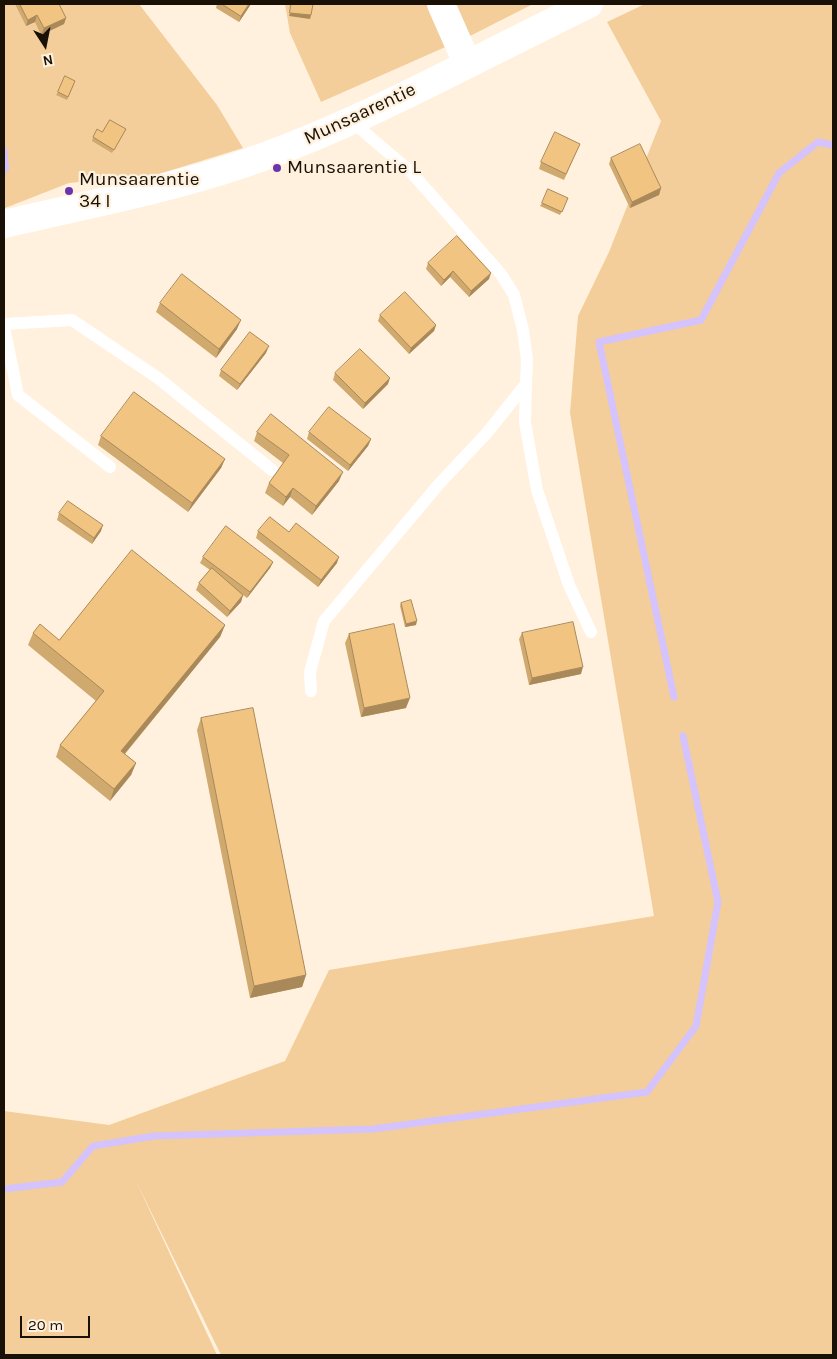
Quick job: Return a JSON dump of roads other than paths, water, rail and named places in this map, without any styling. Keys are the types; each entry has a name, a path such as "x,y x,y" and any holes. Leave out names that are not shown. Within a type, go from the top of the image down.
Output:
{"street":[{"path":"441,4 467,63"},
{"name":"Munsaarentie","path":"4,224 188,180 254,159 350,120 589,4"}],"lane":[{"path":"350,120 411,172 501,274 514,295 523,330 527,360 525,422 537,490 569,585 591,632"},
{"path":"110,468 18,395 4,325 72,320 158,378 272,470"},
{"path":"311,691 310,672 324,621 439,484 486,434 526,384"}],"waterway":[{"path":"674,697 599,342 701,320 779,173 818,142 833,145"},
{"path":"4,1189 62,1182 93,1146 154,1136 373,1129 647,1092 696,1026 718,902 683,736"}],"place":[{"name":"Munsaarentie L","path":"277,168"},
{"name":"Munsaarentie 34 I","path":"69,191"}]}
